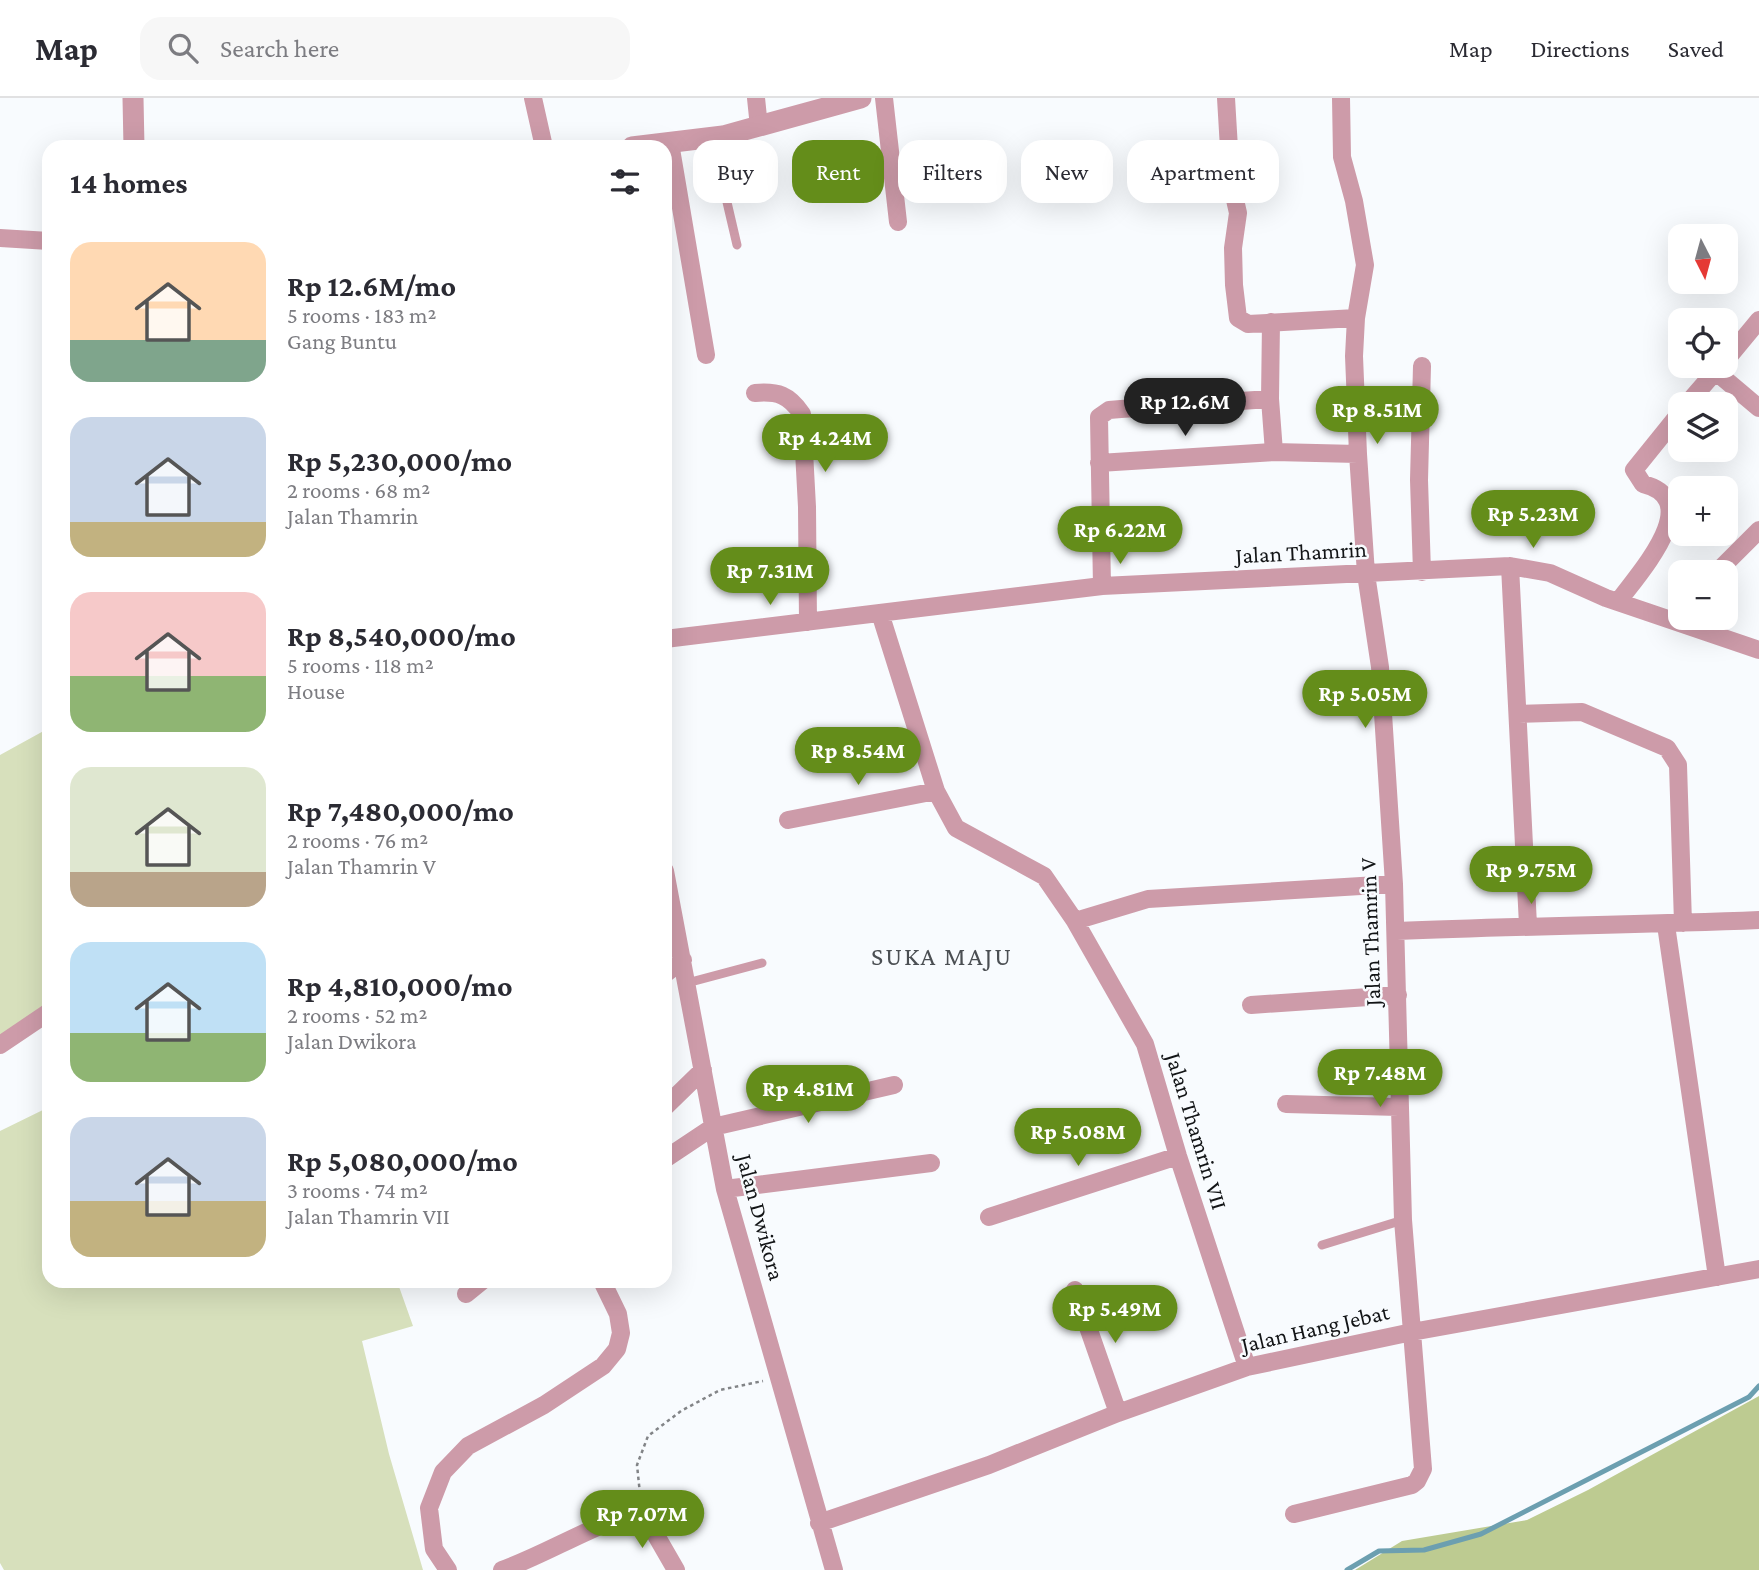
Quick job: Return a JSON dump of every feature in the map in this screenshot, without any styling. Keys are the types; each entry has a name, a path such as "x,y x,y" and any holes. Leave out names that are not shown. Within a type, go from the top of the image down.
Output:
{"street":[{"path":"133,98 134,140"},
{"path":"533,98 542,140"},
{"path":"756,98 759,127"},
{"path":"672,143 712,138 759,127 861,98"},
{"path":"884,98 898,222"},
{"path":"1226,98 1231,182 1238,213 1233,248 1238,318 1248,324 1356,318"},
{"name":"Jalan Thamrin V","path":"1294,1514 1412,1485 1423,1469 1403,1220 1394,884 1380,667 1366,574 1358,454 1354,356 1356,318 1365,265 1354,201 1342,157 1341,98"},
{"path":"672,155 706,355"},
{"path":"0,238 42,241"},
{"path":"1738,344 1759,320"},
{"path":"1271,322 1270,399 1273,452"},
{"path":"1422,572 1419,480 1423,366"},
{"path":"1697,392 1709,378"},
{"path":"1732,378 1759,408"},
{"path":"755,393 784,394 802,414 807,507 808,622"},
{"path":"1102,586 1099,417 1109,410 1270,399"},
{"path":"1618,602 1665,534 1671,517 1668,499 1656,487 1643,484 1634,470 1668,428"},
{"path":"1099,463 1273,452 1358,454"},
{"path":"1729,560 1759,530"},
{"path":"1510,566 1528,925"},
{"name":"Jalan Thamrin","path":"672,638 1102,586 1510,566 1550,573 1618,602 1668,617"},
{"name":"Jalan Thamrin VII","path":"880,613 936,791 956,828 1044,876 1075,920 1145,1044 1178,1156 1247,1367"},
{"name":"Jalan Thamrin","path":"1707,630 1759,650"},
{"path":"1519,714 1581,712 1667,748 1678,765 1674,924 1717,1277"},
{"path":"788,820 936,791"},
{"path":"1075,920 1148,899 1394,884"},
{"name":"Jalan Dwikora","path":"672,920 683,960 725,1189 834,1570"},
{"path":"1397,931 1759,920"},
{"path":"672,969 683,960"},
{"path":"1251,1005 1398,995"},
{"path":"0,1045 42,1017"},
{"path":"672,1100 703,1070"},
{"path":"672,1154 713,1127 894,1085"},
{"path":"1286,1104 1399,1107"},
{"path":"989,1217 1178,1156"},
{"path":"725,1189 931,1163"},
{"name":"Jalan Hang Jebat","path":"819,1523 989,1465 1118,1413 1247,1367 1412,1332 1759,1269"},
{"path":"466,1294 473,1288"},
{"path":"449,1570 434,1549 429,1508 443,1472 468,1446 544,1405 603,1366 618,1349 621,1333 618,1314 605,1288"},
{"path":"1075,1290 1118,1413"},
{"path":"502,1570 534,1565 622,1516 642,1511 676,1570"}],"lane":[{"path":"712,138 737,245"},
{"path":"687,983 762,963"},
{"path":"1322,1245 1403,1220"}],"path":[{"path":"642,1511 638,1465 648,1436 681,1411 720,1390 780,1377"}],"green space":[{"path":"42,732 42,1007 0,1039 0,755"},
{"path":"42,1110 42,1288 399,1288 413,1326 362,1341 389,1454 423,1570 4,1570 0,1563 0,1131"},
{"path":"1759,1396 1759,1570 1355,1570 1402,1541 1527,1520 1588,1490"}],"waterway":[{"path":"1347,1570 1379,1551 1424,1550 1481,1534 1749,1397 1759,1386"}],"district":[{"name":"SUKA MAJU","path":"942,956"}]}
